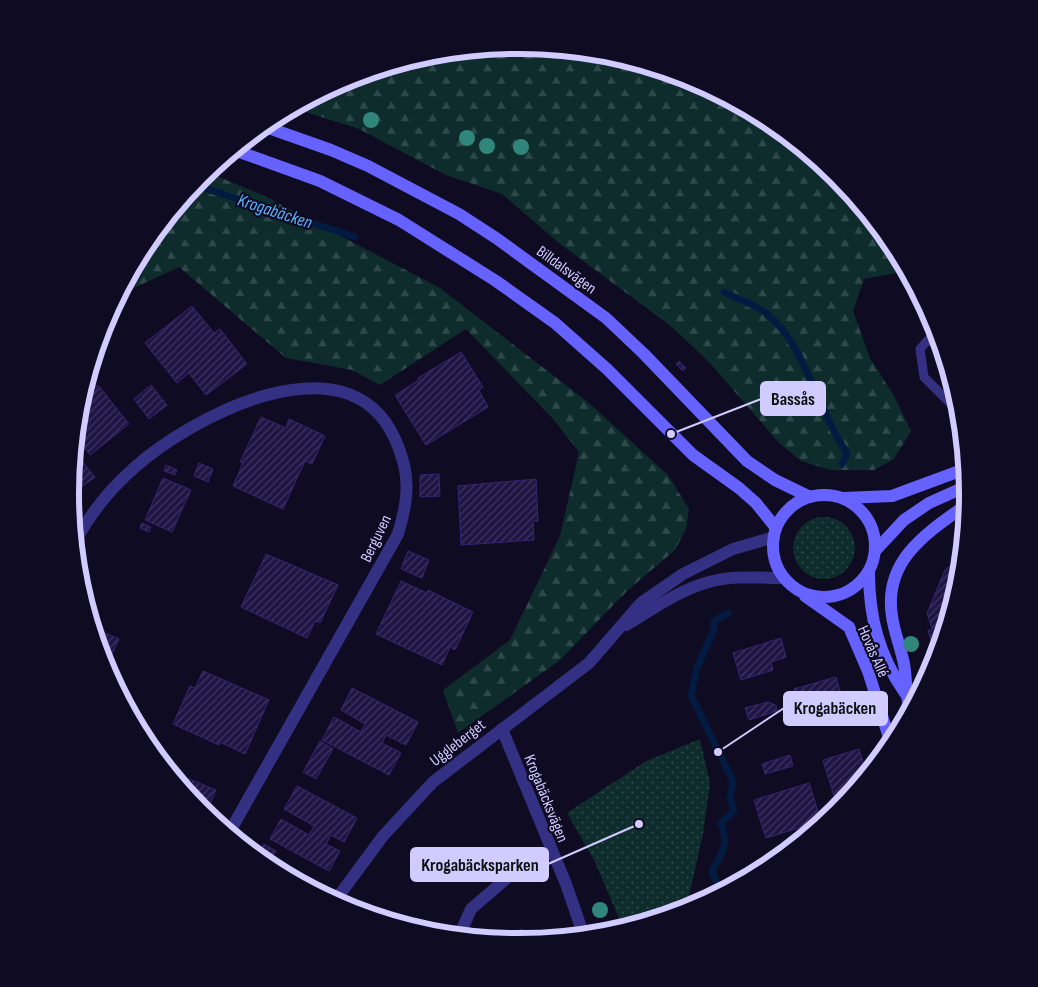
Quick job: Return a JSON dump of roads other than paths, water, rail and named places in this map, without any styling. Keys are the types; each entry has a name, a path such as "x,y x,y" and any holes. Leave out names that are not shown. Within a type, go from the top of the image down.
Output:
{"street":[{"name":"Billdalsvägen","path":"273,129 332,150 368,166 452,210 496,238 606,318 644,354 747,461 774,480 810,497 827,495 843,498 892,496 958,471"},
{"path":"241,153 320,182 399,220 496,281 555,323 607,369 693,455 740,488 775,533"},
{"name":"Berguven","path":"81,533 104,498 134,467 186,431 250,399 296,388 324,388 348,394 369,405 382,415 390,426 400,449 408,477 404,514 398,534 232,827"},
{"path":"875,551 904,520 929,503 959,490"},
{"path":"810,497 796,504 784,514 775,533 774,559 784,578 799,591 814,597 830,598 845,593 859,585 868,572 875,551 874,534 868,519 857,507 843,498"},
{"name":"Hovås Allé","path":"907,700 904,666 891,614 895,577 905,555 920,539 958,511"},
{"name":"Uggleberget","path":"340,895 383,836 412,802 433,782 589,663 641,603 683,574 733,549 775,533"},
{"name":"Hovås Allé","path":"868,572 871,618 891,672 905,693"},
{"name":"Uggleberget","path":"620,629 686,591 710,581 741,578 784,578"},
{"name":"Hovås Allé","path":"799,591 849,627 868,671 888,734"},
{"name":"Krogabäcksvägen","path":"502,728 581,928"},
{"path":"462,929 471,910 515,871 551,852"}],"lane":[{"path":"930,338 920,349 924,378 949,402"}],"waterway":[{"name":"Krogabäcken","path":"203,188 355,237"},
{"name":"Krogabäcken","path":"724,292 766,313 780,326 791,342 827,417 847,453 842,464"},
{"name":"Krogabäcken","path":"718,886 712,871 725,843 721,823 734,811 730,799 733,781 691,695 697,668 714,629 714,621 728,613"}],"place":[{"name":"Bassås","path":"671,434"},
{"name":"Krogabäcken","path":"718,752"},
{"name":"Krogabäcksparken","path":"639,824"}]}
